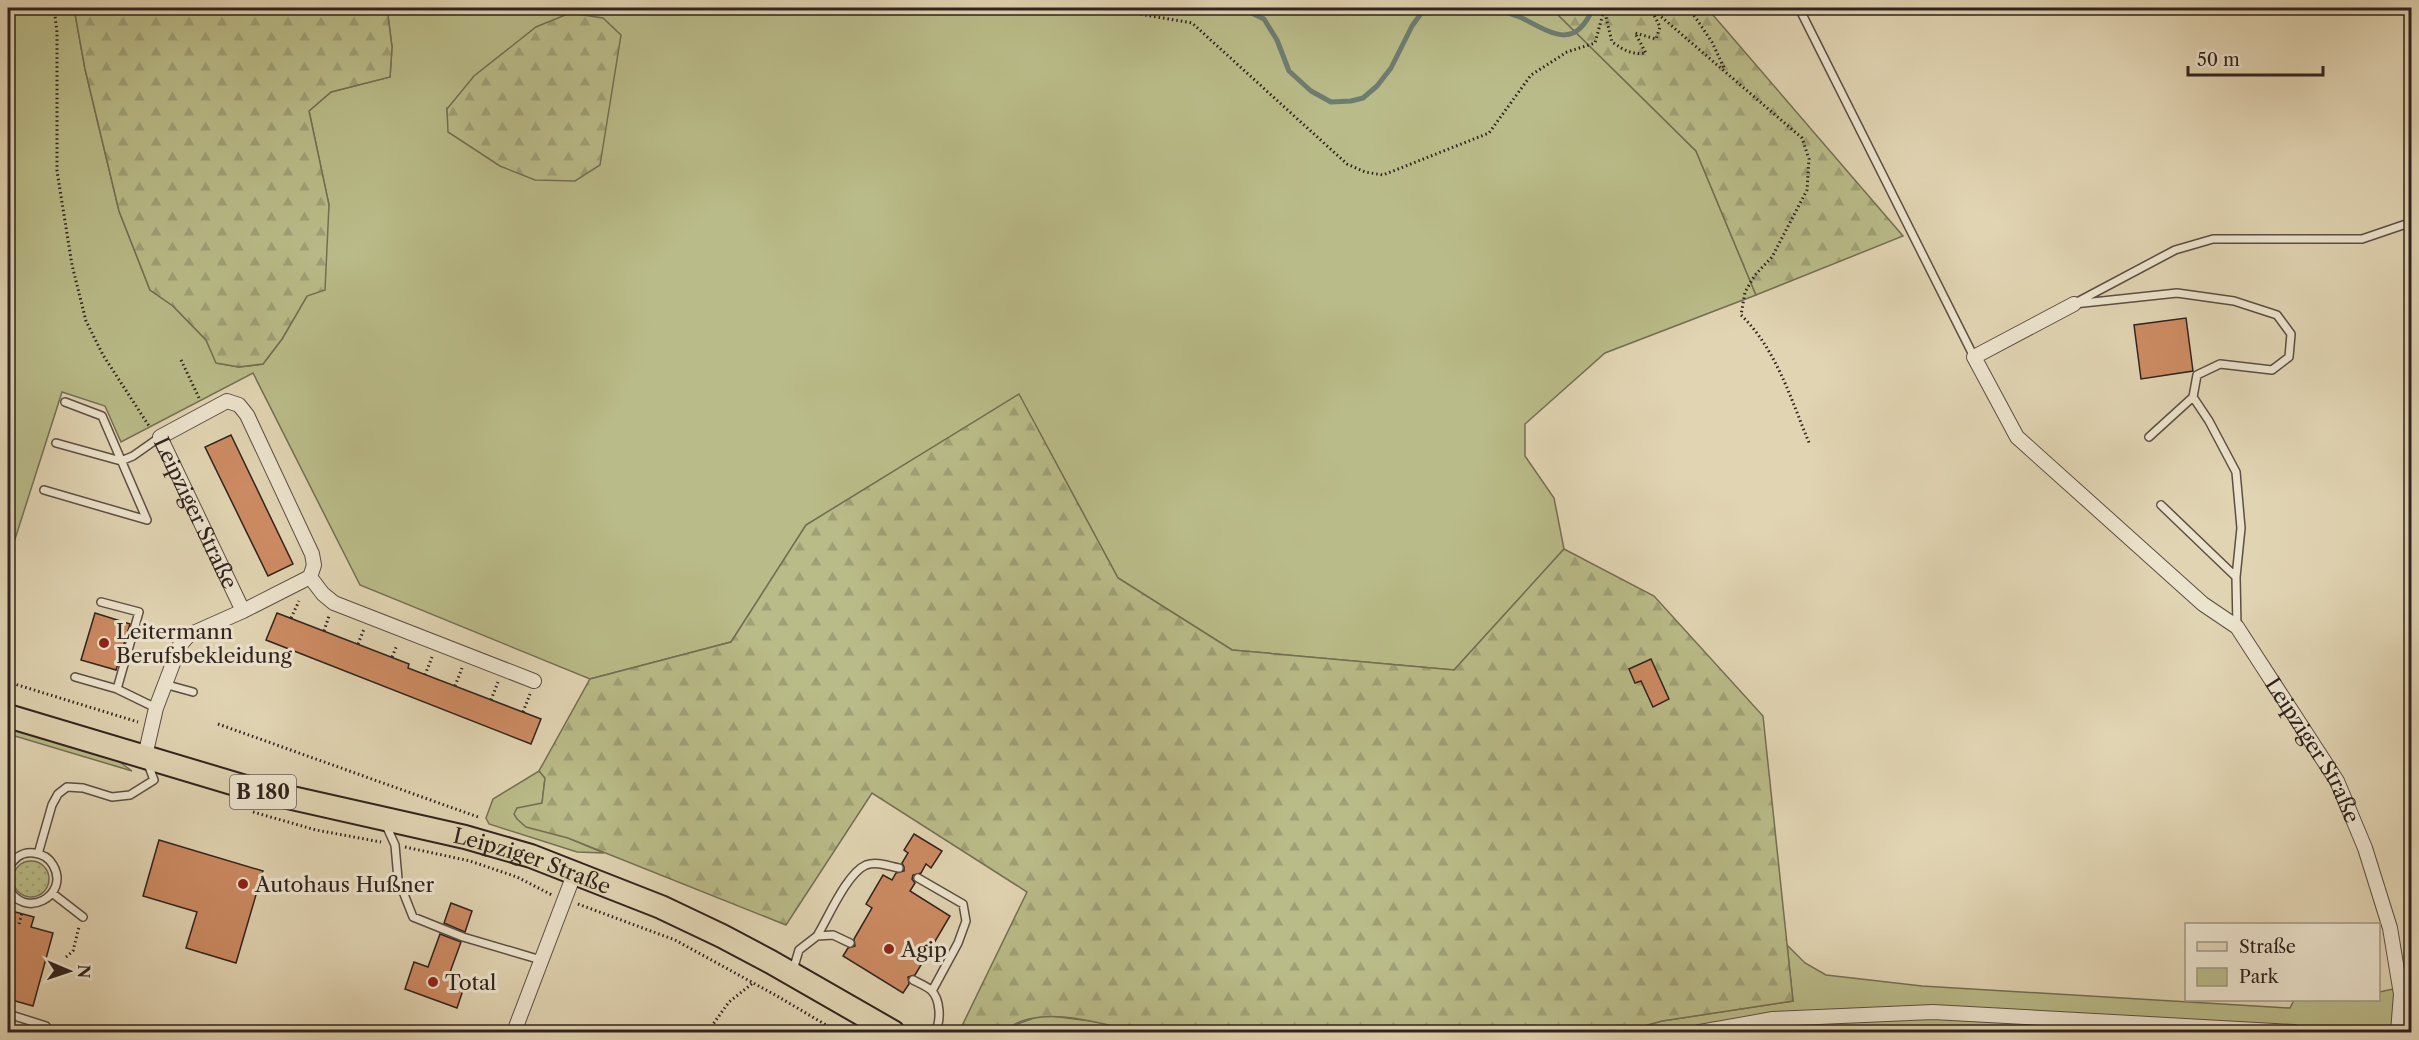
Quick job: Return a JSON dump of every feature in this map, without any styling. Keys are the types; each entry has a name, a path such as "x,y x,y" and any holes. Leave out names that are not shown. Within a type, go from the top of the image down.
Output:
{"main road":[{"name":"Leipziger Straße","path":"8,716 252,789 501,846 575,872 682,917 792,974 893,1032"}],"street":[{"path":"2074,304 1974,357 2017,437 2202,604 2237,627"},
{"name":"Leipziger Straße","path":"146,756 156,708 180,645 189,635 243,611 310,577 314,565 312,554 247,415 239,405 227,401 160,437 243,611"},
{"path":"310,577 322,594 334,603 534,681"},
{"name":"Leipziger Straße","path":"2237,627 2337,781 2365,848 2390,928 2401,994 2398,1032"},
{"path":"514,1032 575,872"},
{"path":"1700,1032 1773,1020 1934,1012 2294,1032"}],"lane":[{"path":"1799,8 1974,357"},
{"path":"2074,304 2175,250 2213,239 2361,239 2412,222"},
{"path":"2074,304 2177,293 2234,301 2277,315 2291,334 2289,357 2272,370 2220,364 2197,375 2193,397 2149,437"},
{"path":"2193,397 2236,471 2241,528 2236,577 2237,627"},
{"path":"44,490 147,520 102,416 65,402"},
{"path":"56,443 121,461 133,456 160,437"},
{"path":"2161,505 2236,577"},
{"path":"101,602 139,612 117,689"},
{"path":"75,677 117,689 156,708"},
{"path":"164,684 194,692"},
{"path":"38,854 52,805 58,794 67,787 83,788 112,797 130,795 154,780 146,756"},
{"path":"382,819 395,845 398,879 413,918 463,937 542,960"},
{"path":"8,869 18,856 27,853 38,854 50,861 55,868 56,885 52,893 39,902 31,904 15,898 8,887"},
{"path":"792,974 799,950 817,936 844,886 865,866 880,863 899,868"},
{"path":"918,878 963,904 966,921 957,944 932,991"},
{"path":"52,893 83,916"},
{"path":"817,936 833,935 850,943"},
{"path":"913,980 932,991 939,1008 939,1025 935,1032"},
{"path":"8,1014 46,1026 50,1032"}],"path":[{"path":"54,8 57,32 57,171 72,265 86,321 103,355 142,417 160,437"},
{"path":"1129,8 1139,14 1192,23 1347,164 1365,172 1383,175 1489,133 1531,75 1567,52 1595,43 1606,9"},
{"path":"1606,9 1612,42 1623,50 1635,54 1646,53 1635,33 1656,39 1660,27 1650,8"},
{"path":"1650,8 1802,138 1809,159 1807,190 1772,257 1755,275 1745,292 1741,315 1755,328 1770,349 1810,445"},
{"path":"1689,8 1712,42 1725,72"},
{"path":"181,360 206,412"},
{"path":"8,682 151,725"},
{"path":"218,724 478,817"},
{"path":"66,957 74,951 83,916"},
{"path":"711,1027 729,1002 753,983"},
{"path":"777,996 838,1032"}],"green space":[{"path":"8,8 74,8 85,69 119,211 150,290 173,306 206,340 217,363 239,367 263,364 282,339 307,296 329,205 309,111 331,92 390,77 392,47 387,8 1551,8 1696,151 1756,295 1605,353 1525,424 1525,456 1554,498 1564,549 1454,670 1232,650 1118,578 1019,395 806,525 731,642 590,679 360,585 253,373 121,442 105,406 62,392 8,561","holes":["447,109 473,147 449,132"]},
{"path":"74,8 387,8 392,47 390,77 331,92 309,111 329,205 325,290 307,296 282,339 263,364 239,367 216,363 206,340 173,306 150,290 119,211 85,69"},
{"path":"1551,8 1707,8 1903,236 1756,295 1696,151"},
{"path":"570,13 603,18 621,35 600,165 575,181 535,180 500,166 448,132 447,109 474,76 536,27"},
{"path":"1019,394 1118,578 1232,650 1454,670 1564,549 1654,596 1763,716 1793,1001 1662,1021 1622,1032 1136,1032 1086,1020 1049,1017 1032,1018 1016,1023 1003,1032 959,1032 1027,892 872,793 786,925 568,838 526,827 517,819 514,814 517,808 542,803 545,778 539,771 590,679 731,642 806,525"},
{"path":"8,728 113,757 132,771 8,734"},
{"path":"539,771 545,778 542,804 568,838 604,853 577,852 489,824 486,818 493,799"},
{"path":"31,861 44,866 49,879 44,892 31,897 18,892 13,879 18,866"},
{"path":"1787,945 1805,963 1826,975 1922,986 2290,1008 2294,1001 2380,1001 2380,992 2411,985 2411,1032 1622,1032 1662,1021 1793,1001"},
{"path":"1043,1015 1098,1022 1136,1032 1003,1032 1009,1027"}],"building":[{"path":"2186,318 2193,371 2141,379 2134,325"},
{"path":"231,435 293,564 268,576 205,447"},
{"path":"95,613 130,624 116,670 81,660"},
{"path":"277,613 409,664 408,668 541,719 531,744 266,640"},
{"path":"1651,659 1669,699 1653,707 1641,681 1635,683 1629,669"},
{"path":"914,834 942,851 931,868 926,864 921,873 913,875 912,879 915,883 910,891 950,916 915,975 908,977 909,984 903,993 843,956 848,948 855,946 854,939 872,908 866,904 883,875 892,880 896,873 904,871 902,863 908,853 904,850"},
{"path":"159,840 263,871 236,963 186,948 197,912 143,896"},
{"path":"451,903 472,911 465,932 444,923"},
{"path":"8,910 34,917 31,927 53,933 33,1006 8,999"},
{"path":"440,934 461,942 449,975 466,981 457,1008 405,989 414,962 428,967"}],"waterway":[{"path":"1241,8 1264,19 1277,40 1289,71 1311,91 1331,102 1363,98 1377,86 1391,68 1412,26 1425,8"},
{"path":"1492,8 1520,17 1555,34 1564,35 1572,34 1580,29 1593,8"}],"place":[{"name":"Leitermann Berufsbekleidung","path":"104,643"},
{"name":"Autohaus Hußner","path":"243,884"},
{"name":"Agip","path":"889,949"},
{"name":"Total","path":"433,982"}]}
